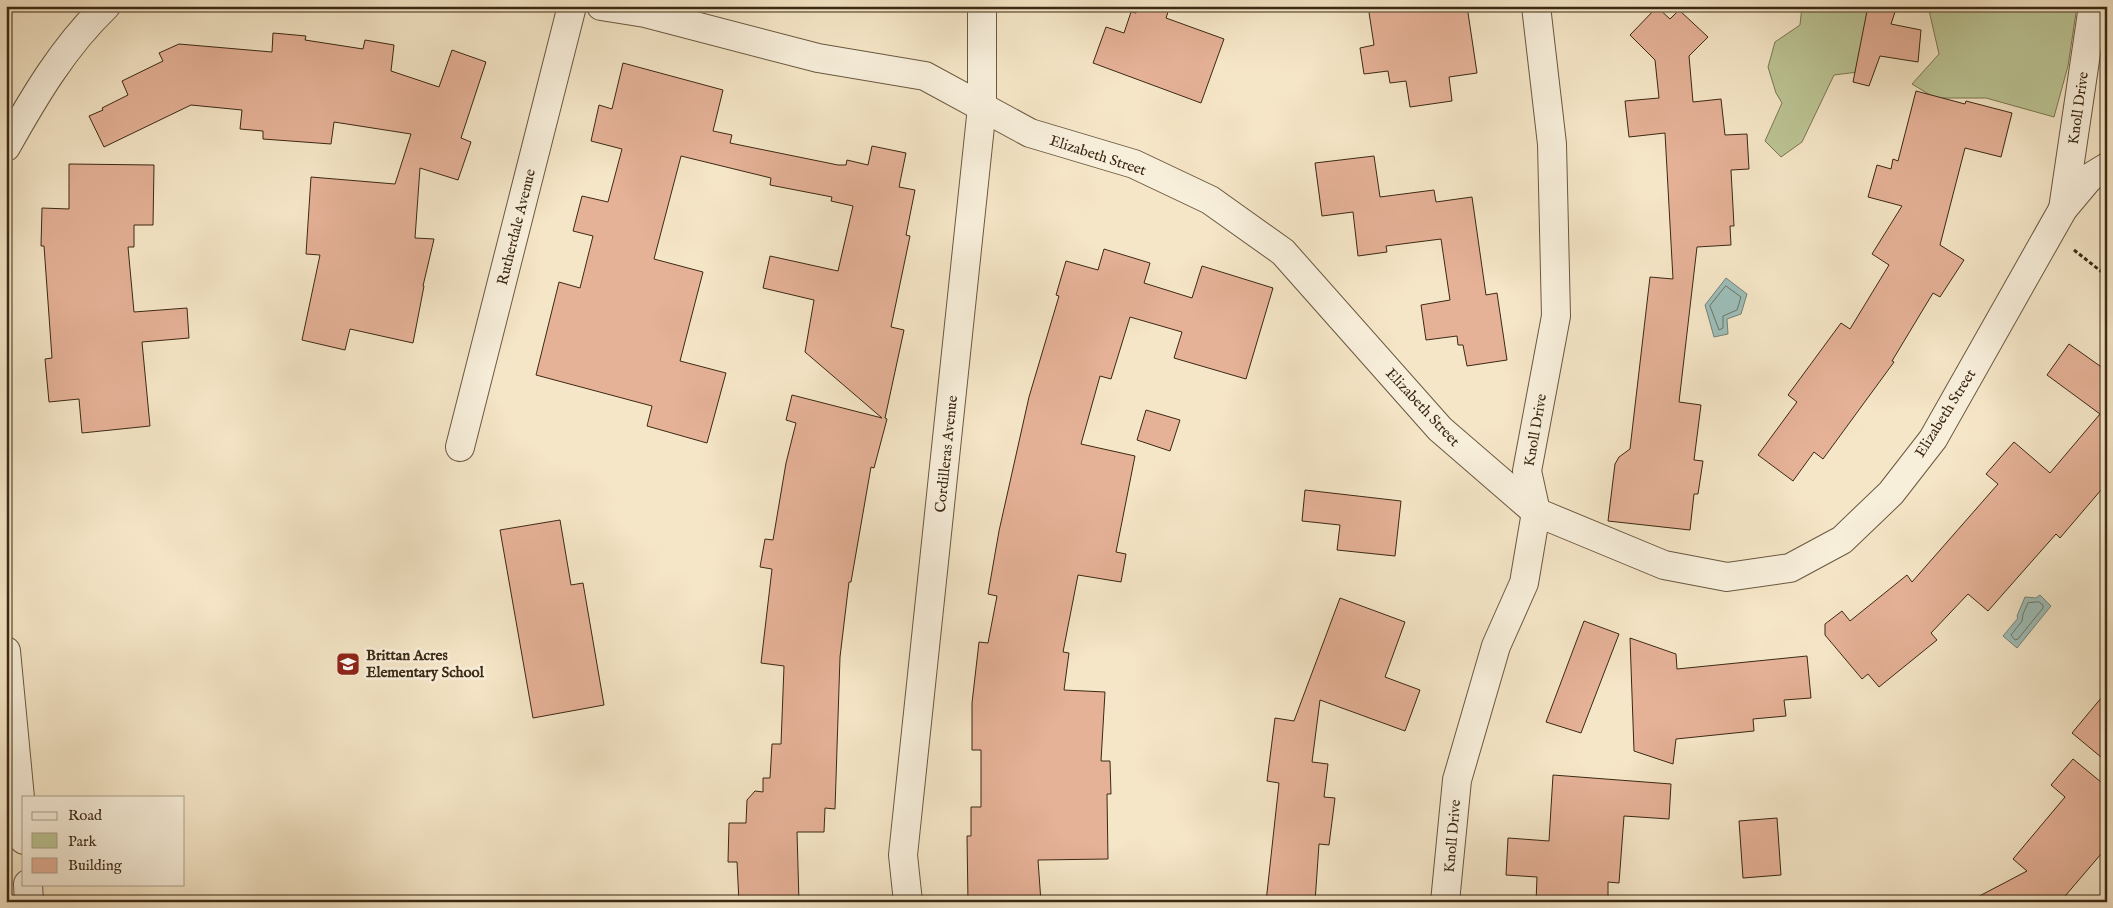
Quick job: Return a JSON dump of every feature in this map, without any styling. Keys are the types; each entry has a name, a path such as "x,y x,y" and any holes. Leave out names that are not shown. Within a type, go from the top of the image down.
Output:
{"street":[{"path":"6,147 34,96 87,24 106,6"},
{"name":"Rutherdale Avenue","path":"460,447 572,6"},
{"name":"Elizabeth Street","path":"601,6 645,13 818,58 925,76 1030,133 1134,164 1201,196 1283,252 1440,429 1536,512 1664,566 1728,576 1790,568 1842,540 1891,493 1933,438 2057,220 2089,178 2107,167"},
{"name":"Cordilleras Avenue","path":"908,902 903,855 982,107 982,6"},
{"name":"Knoll Drive","path":"1445,902 1457,780 1496,646 1524,584 1536,512 1527,471 1556,316 1552,144 1536,6"},
{"name":"Knoll Drive","path":"2057,220 2093,6"},
{"path":"6,651 22,819"},
{"path":"28,886 30,902"}],"path":[{"path":"2057,220 2107,276"}],"green space":[{"path":"1802,6 1871,6 1858,72 1834,75 1802,142 1781,157 1765,141 1782,103 1776,93 1768,67 1775,42 1800,25"},
{"path":"1928,6 2077,6 2068,66 2054,117 1986,98 1935,98 1912,84 1939,54"}],"water":[{"path":"1726,278 1747,294 1741,314 1727,319 1728,334 1714,337 1705,305"},
{"path":"2040,595 2051,606 2017,648 2003,636 2018,618 2017,616 2025,597 2036,598"}],"building":[{"path":"1139,6 1170,6 1166,18 1224,39 1201,103 1093,63 1106,27 1124,33 1131,12 1136,13"},
{"path":"1368,6 1467,6 1477,73 1449,77 1452,101 1410,107 1406,81 1390,83 1388,71 1364,74 1360,48 1374,45"},
{"path":"1868,6 1897,6 1891,24 1921,30 1918,62 1880,56 1869,86 1853,82"},
{"path":"1657,7 1670,19 1679,10 1708,37 1689,56 1693,102 1721,99 1725,135 1747,134 1749,169 1731,170 1734,226 1730,226 1731,245 1697,247 1679,402 1701,405 1694,460 1703,461 1698,494 1694,494 1690,530 1608,521 1615,464 1619,457 1630,449 1650,277 1673,279 1665,133 1629,137 1625,101 1659,98 1655,60 1630,35"},
{"path":"273,33 306,36 305,40 363,49 365,40 394,45 391,71 439,87 452,50 486,62 461,138 471,142 458,180 420,168 415,238 434,239 413,343 350,329 345,350 302,340 320,255 306,254 311,177 395,184 411,134 334,122 331,144 263,139 263,131 240,129 242,110 191,105 104,147 89,116 128,95 122,81 163,61 159,53 179,44 272,52"},
{"path":"623,63 723,90 713,131 732,135 730,143 838,165 846,165 847,160 868,165 872,146 906,153 899,187 915,190 906,235 910,236 891,327 904,330 885,418 887,419 874,468 871,467 851,582 849,582 840,657 835,809 825,808 824,832 797,832 799,902 739,902 737,862 728,862 729,823 746,823 747,800 755,791 763,792 763,778 770,778 772,744 781,744 784,666 761,663 772,569 760,567 765,539 773,540 786,463 796,423 786,420 792,395 882,418 805,352 814,300 763,288 770,256 838,271 853,206 831,201 832,197 770,185 771,178 681,156 654,259 703,272 680,361 726,373 707,443 647,426 652,406 536,375 559,282 580,288 593,236 573,231 582,196 608,202 622,149 591,141 599,105 612,109"},
{"path":"1916,91 1965,104 1966,101 2012,113 2001,157 1965,148 1940,245 1964,260 1940,297 1933,293 1892,361 1894,362 1823,459 1814,452 1793,481 1758,455 1797,402 1788,395 1841,323 1850,329 1889,265 1872,254 1902,206 1868,197 1877,165 1891,169 1893,159 1898,161"},
{"path":"1374,156 1380,197 1434,190 1436,202 1472,197 1486,295 1497,293 1507,360 1467,366 1463,345 1458,345 1457,336 1426,340 1421,305 1450,300 1441,239 1386,246 1387,252 1358,256 1353,212 1322,216 1315,163"},
{"path":"69,164 154,165 153,225 134,225 134,247 128,247 134,312 187,308 189,338 142,342 150,426 82,433 79,399 49,402 45,359 52,358 44,246 41,246 42,208 69,209"},
{"path":"1104,249 1150,263 1144,283 1192,298 1202,266 1273,288 1246,379 1174,358 1182,332 1130,317 1111,379 1100,376 1081,444 1135,456 1116,552 1126,554 1121,582 1078,575 1063,652 1069,653 1064,690 1105,692 1101,761 1110,761 1111,794 1107,794 1108,859 1038,860 1041,902 968,902 967,836 971,836 971,807 981,807 981,750 972,750 972,703 979,642 988,643 997,596 988,594 999,531 1029,397 1059,296 1056,295 1066,261 1098,270"},
{"path":"2069,344 2107,371 2107,483 2060,538 2056,534 1988,611 1968,594 1931,633 1937,640 1879,687 1868,674 1862,679 1825,635 1825,624 1842,611 1850,621 1907,575 1912,582 1998,484 1986,474 2014,442 2050,473 2100,414 2047,375"},
{"path":"1146,410 1180,420 1170,451 1137,440"},
{"path":"1305,490 1401,501 1395,556 1337,550 1340,525 1302,521"},
{"path":"560,520 571,585 583,583 604,705 533,718 500,530"},
{"path":"1340,598 1405,622 1385,677 1420,690 1405,731 1320,700 1312,762 1328,764 1324,797 1335,798 1329,845 1319,844 1315,902 1266,902 1279,783 1267,781 1275,718 1294,721"},
{"path":"1584,621 1619,634 1581,733 1546,722"},
{"path":"1630,638 1676,654 1677,669 1807,656 1811,698 1784,700 1786,716 1753,719 1754,731 1676,739 1673,764 1634,751"},
{"path":"2107,691 2107,762 2072,733"},
{"path":"2073,759 2107,787 2107,847 2060,902 1968,902 2027,871 2013,859 2065,797 2051,785"},
{"path":"1553,775 1671,784 1669,819 1624,816 1619,883 1608,882 1608,902 1536,902 1537,877 1506,875 1508,838 1549,841"},
{"path":"1777,818 1781,875 1743,878 1739,821"}],"place":[{"name":"Brittan Acres Elementary School","path":"348,664"}]}
